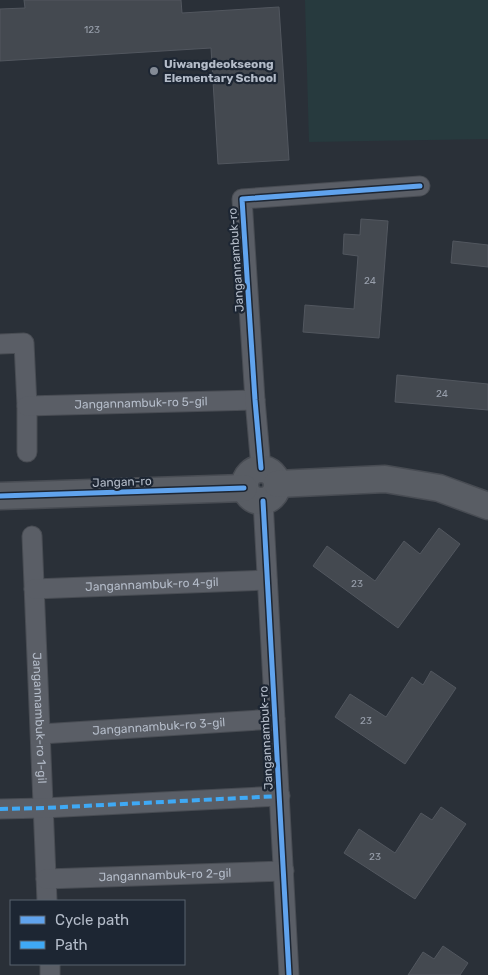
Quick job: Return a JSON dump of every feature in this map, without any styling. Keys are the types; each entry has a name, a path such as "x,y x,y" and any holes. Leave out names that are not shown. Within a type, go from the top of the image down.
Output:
{"street":[{"name":"Jangannambuk-ro","path":"289,975 268,580 242,199 420,186"},
{"path":"0,344 24,343 27,452"},
{"name":"Jangannambuk-ro 5-gil","path":"27,406 255,400"},
{"name":"Jangan-ro","path":"0,496 385,479 438,488 488,506"},
{"name":"Jangannambuk-ro 1-gil","path":"32,536 47,900"},
{"name":"Jangannambuk-ro 4-gil","path":"34,589 268,580"},
{"name":"Jangannambuk-ro 3-gil","path":"40,734 275,719"},
{"path":"0,809 280,796"},
{"name":"Jangannambuk-ro 2-gil","path":"46,879 284,871"}],"green space":[{"path":"305,0 488,0 488,139 309,142"}],"building":[{"path":"24,0 181,0 182,13 279,7 289,160 218,164 211,48 0,61 0,9 25,8"},
{"path":"361,219 388,221 379,338 303,332 305,305 354,309 358,256 343,254 344,234 360,235"},
{"path":"453,241 488,245 488,267 451,263"},
{"path":"397,375 488,384 488,410 395,402"},
{"path":"439,528 460,544 398,628 313,566 327,546 375,581 404,541 420,554"},
{"path":"431,671 456,688 405,764 335,717 350,694 386,717 412,677 423,685"},
{"path":"441,807 466,824 415,899 344,853 359,829 395,853 421,813 432,820"},
{"path":"443,946 468,963 460,975 408,975 423,952 434,959"}],"marked path":[{"path":"0,809 280,796"}],"cycle path":[{"path":"261,468 242,199 420,186"},
{"path":"0,496 244,488"},
{"path":"263,501 289,975"}],"place":[{"name":"Uiwangdeokseong Elementary School","path":"154,71"}]}
